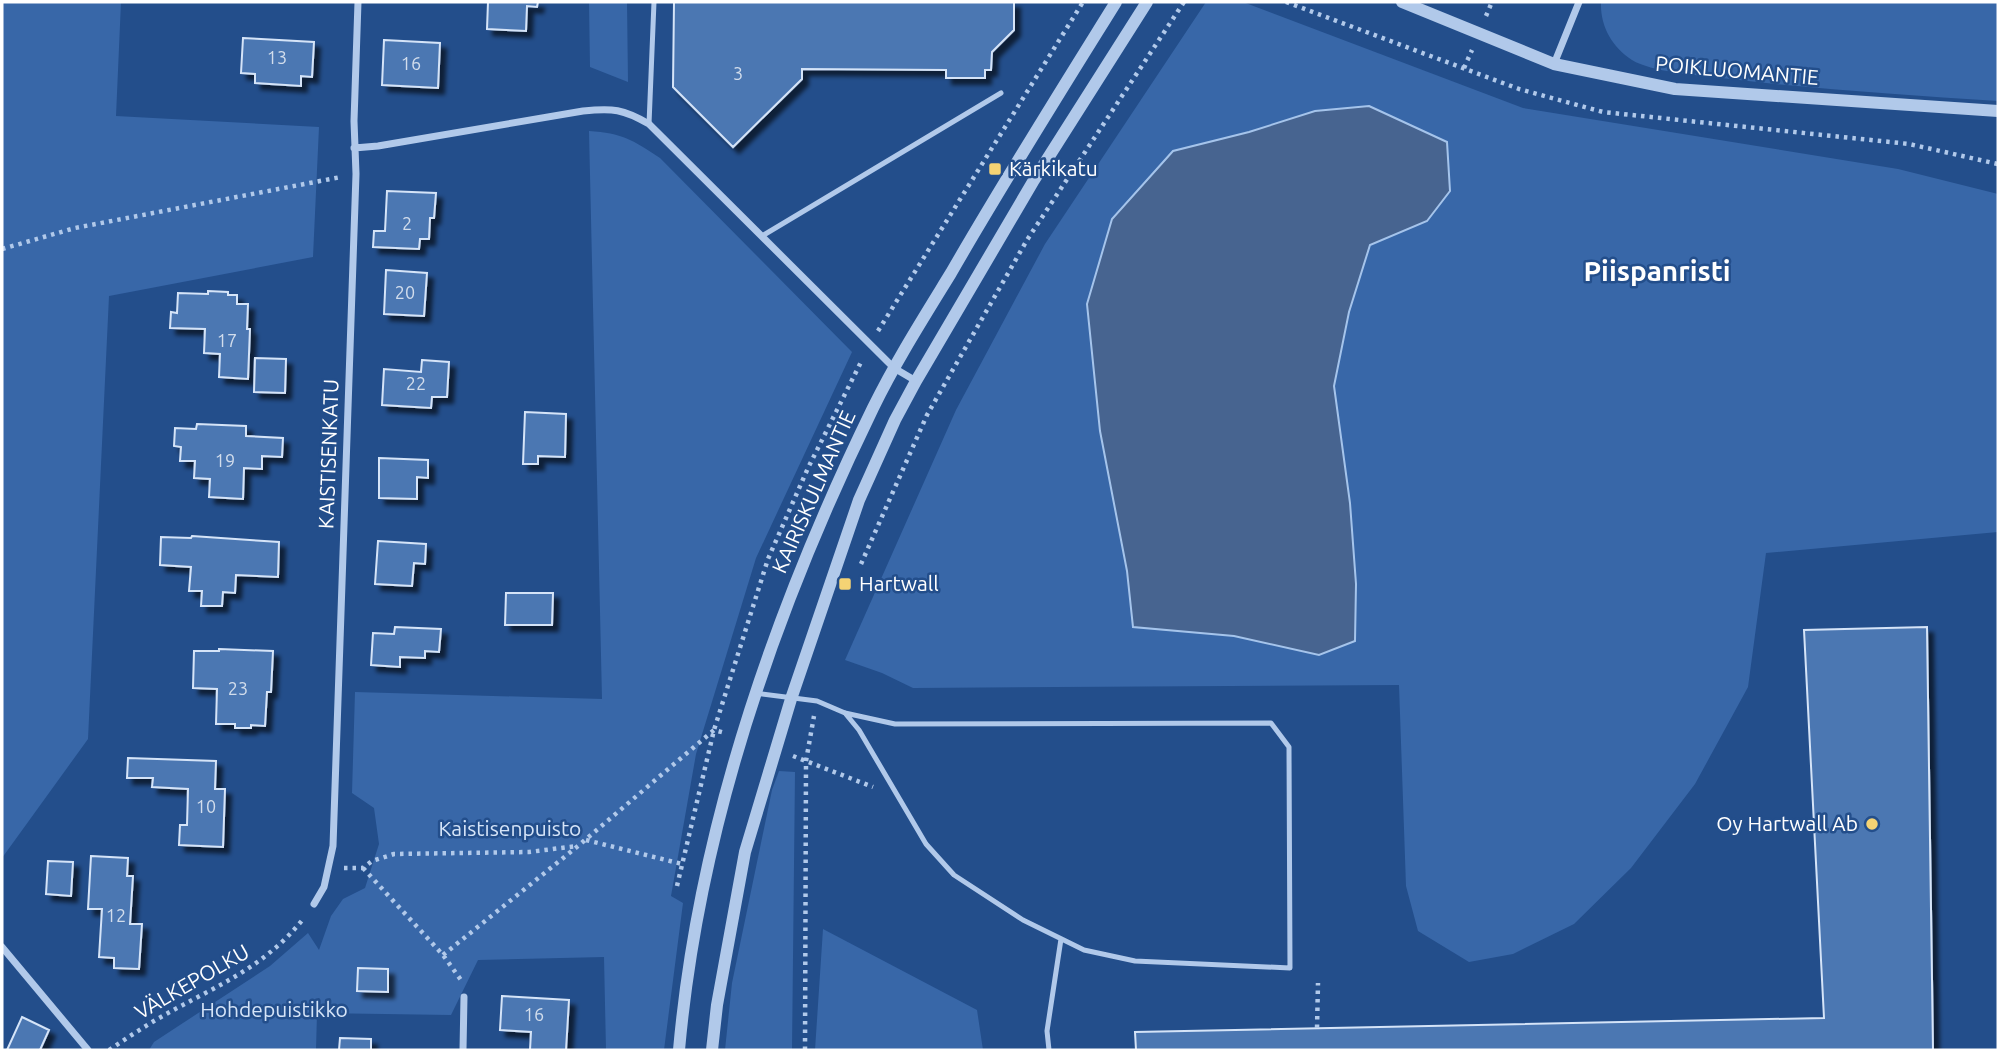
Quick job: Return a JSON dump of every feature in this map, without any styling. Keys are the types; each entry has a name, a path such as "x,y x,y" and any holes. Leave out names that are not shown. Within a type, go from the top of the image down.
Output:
{"street":[{"name":"KAISTISENKATU","path":"314,904 324,887 333,846 356,174 358,2"},
{"name":"KAIRISKULMANTIE","path":"679,1050 683,1002 711,848 755,693 790,595 894,368 1012,169 1116,2"},
{"path":"712,1050 717,1005 745,852 791,699 859,499 916,381 1034,180 1147,2"},
{"name":"POIKLUOMANTIE","path":"1402,2 1554,64 1675,89 1998,111"},
{"path":"1554,64 1579,2"},
{"path":"355,148 600,110 616,110 633,115 649,124 894,368 916,381"},
{"path":"2,947 88,1050"},
{"path":"463,1050 464,997"}],"lane":[{"path":"649,124 654,2"},
{"path":"762,236 1001,93"},
{"path":"755,693 817,701 845,713 895,724 1270,723 1289,747 1290,968 1135,961 1084,950 1023,920 954,875 926,844 859,730 845,713"},
{"path":"1049,1050 1047,1031 1061,939"}],"path":[{"path":"856,575 927,415 1027,240 1184,2"},
{"path":"2,249 75,228 356,174"},
{"path":"805,1050 806,761 817,701"},
{"path":"443,955 578,846 713,730 743,738"},
{"path":"776,751 898,796"},
{"path":"585,840 682,864"},
{"path":"329,868 363,868 372,861 394,854 528,852 578,846"},
{"path":"363,868 460,976 464,997"},
{"name":"VÄLKEPOLKU","path":"109,1050 154,1021 254,966 289,935 314,904"},
{"path":"1317,1028 1318,983"}],"green space":[{"path":"2,2 121,2 116,116 319,127 313,257 109,296 88,739 2,858"},
{"path":"589,2 627,2 628,82 590,67"},
{"path":"1206,2 1243,2 1523,108 1898,169 1998,194 1998,532 1766,553 1748,687 1695,784 1631,868 1574,924 1513,954 1469,962 1418,931 1406,886 1399,685 913,688 845,660 956,410 1045,244","holes":["1315,111 1447,142 1450,191 1427,221 1370,245 1349,312 1334,386 1350,503 1356,584 1319,655 1234,636 1133,627 1127,571 1100,431 1087,304 1112,219 1249,132"]},
{"path":"1601,2 1998,2 1998,101 1790,85 1662,70 1640,64 1619,49 1605,27"},
{"name":"Kaistisenpuisto","path":"589,131 627,139 660,158 852,352 756,558 696,754 671,896 683,903 664,1050 606,1050 604,957 478,960 451,1015 317,1013 316,1050 149,1050 154,1042 270,966 308,933 319,950 331,916 343,899 365,888 379,844 374,808 352,793 355,692 602,699"},
{"path":"779,771 795,772 792,1050 725,1050 732,983 772,790"},
{"path":"823,929 977,1010 983,1050 815,1050"}],"shaded area":[{"path":"1369,106 1447,142 1450,191 1427,221 1370,245 1349,312 1334,386 1350,503 1356,584 1355,641 1319,655 1234,636 1133,627 1127,571 1100,431 1087,304 1112,219 1173,151 1249,132 1315,111"}],"building":[{"path":"488,2 538,2 537,7 527,6 526,31 487,29"},
{"path":"674,2 1014,2 1014,30 992,52 991,70 985,70 985,78 946,78 946,70 802,69 802,79 733,147 673,87"},
{"path":"243,38 314,42 312,77 301,76 301,86 255,83 255,74 241,73"},
{"path":"384,40 440,43 438,88 382,85"},
{"path":"387,191 436,193 434,218 430,218 429,239 420,239 419,249 373,247 374,231 385,231"},
{"path":"386,270 427,273 424,316 384,314"},
{"path":"208,291 228,292 228,295 237,295 237,304 248,304 248,379 219,377 220,354 204,353 205,329 170,328 171,312 177,313 178,293 208,294"},
{"path":"255,358 286,359 285,393 254,392"},
{"path":"422,360 449,362 447,397 432,397 431,408 382,405 384,369 421,372"},
{"path":"525,412 566,414 565,457 538,456 538,464 523,464"},
{"path":"197,424 246,426 246,436 283,438 282,457 262,456 262,469 244,468 243,499 209,497 210,479 194,478 195,461 180,461 181,447 174,446 175,428 196,429"},
{"path":"379,458 428,460 428,478 417,477 417,499 379,498"},
{"path":"192,536 279,542 278,577 236,575 235,593 223,592 222,606 201,606 202,591 189,591 191,567 160,565 161,537"},
{"path":"378,541 426,544 425,564 414,563 412,586 375,584"},
{"path":"506,593 553,593 552,625 505,625"},
{"path":"395,627 441,629 439,652 425,651 425,658 400,657 400,667 371,665 373,633 394,634"},
{"name":"Oy Hartwall Ab","path":"1927,627 1933,1050 1136,1050 1135,1032 1824,1018 1804,630"},
{"path":"194,651 273,651 271,692 267,692 265,726 235,728 235,724 216,724 217,689 193,688"},
{"path":"128,758 216,761 215,789 225,789 223,847 179,845 180,825 187,825 188,789 152,787 153,778 127,778"},
{"path":"91,856 128,858 127,876 133,876 130,924 142,924 139,969 114,968 114,958 99,957 102,909 88,909"},
{"path":"48,861 73,862 71,896 46,894"},
{"path":"358,968 388,969 388,992 357,991"},
{"path":"502,996 569,1000 566,1050 530,1050 531,1032 500,1030"},
{"path":"22,1017 49,1030 40,1050 7,1050"},
{"path":"340,1038 371,1039 371,1050 339,1050"}],"place":[{"name":"Kärkikatu","path":"995,169"},
{"name":"Hartwall","path":"845,584"},
{"name":"Oy Hartwall Ab","path":"1872,824"}],"district":[{"name":"Piispanristi","path":"1657,271"}],"park label":[{"name":"Hohdepuistikko","path":"274,1010"}]}
